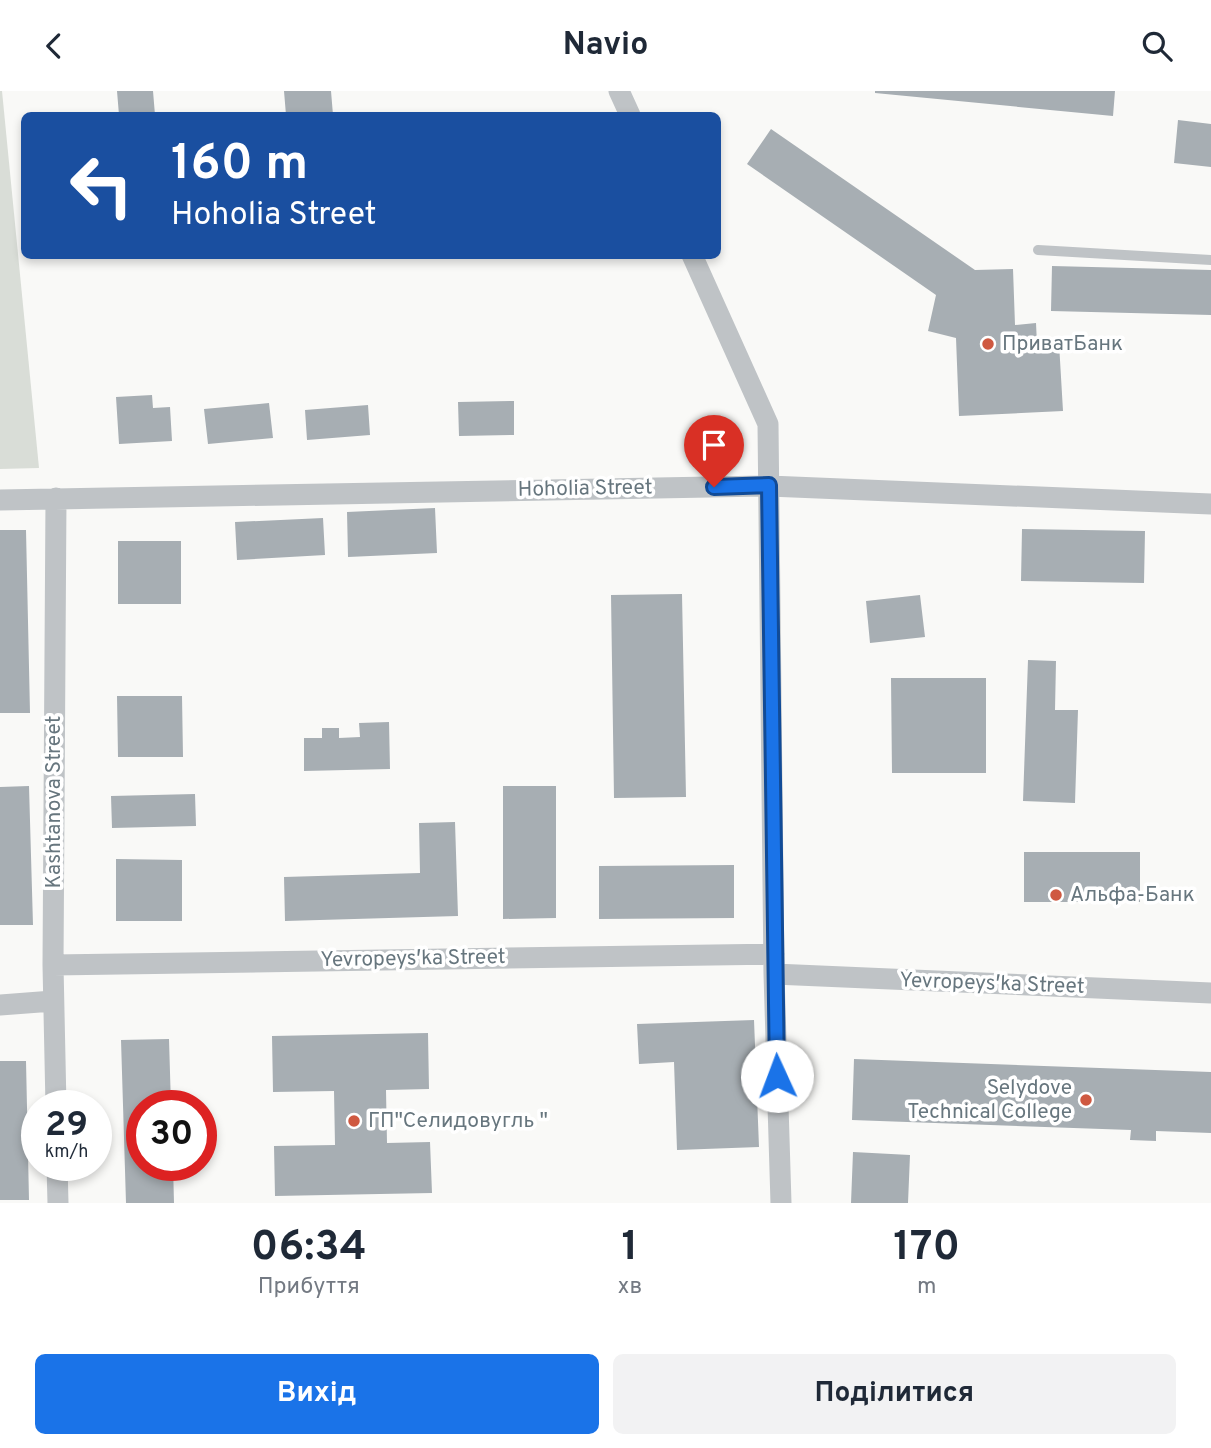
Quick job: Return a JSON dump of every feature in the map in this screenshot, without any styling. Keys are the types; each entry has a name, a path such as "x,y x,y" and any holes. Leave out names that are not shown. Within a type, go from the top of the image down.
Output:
{"street":[{"path":"619,91 629,112"},
{"path":"694,259 768,424 774,964 780,1203"},
{"name":"Hoholia Street","path":"0,500 769,485 1211,504"},
{"name":"Kashtanova Street","path":"56,498 53,965 56,1090"},
{"name":"Yevropeysʹka Street","path":"53,965 774,964 1211,993"},
{"path":"0,1005 53,1001"},
{"path":"57,1181 58,1203"}],"lane":[{"path":"1038,250 1211,260"}],"shaded area":[{"path":"2,91 39,468 0,469"}],"building":[{"path":"117,91 153,91 155,112 119,112"},
{"path":"284,91 331,91 333,112 286,112"},
{"path":"875,91 1115,91 1113,116"},
{"path":"1178,120 1211,124 1211,167 1174,163"},
{"path":"771,129 975,270 1013,269 1015,325 1036,323 1037,344 1059,343 1063,411 959,416 956,338 928,331 936,295 747,164"},
{"path":"1052,266 1211,270 1211,315 1051,311"},
{"path":"152,395 153,408 170,407 172,441 119,444 116,397"},
{"path":"514,401 514,435 459,436 458,402"},
{"path":"269,403 273,438 208,444 204,409"},
{"path":"368,405 370,435 307,440 305,410"},
{"path":"435,508 437,553 348,557 347,512"},
{"path":"323,518 325,555 237,560 235,522"},
{"path":"1022,529 1145,531 1144,583 1021,581"},
{"path":"0,530 26,530 30,713 0,713"},
{"path":"118,541 181,541 181,604 118,604"},
{"path":"682,594 686,797 614,798 611,595"},
{"path":"920,595 925,637 870,643 866,601"},
{"path":"1028,660 1056,661 1055,710 1078,710 1075,803 1023,801"},
{"path":"891,678 986,678 986,773 892,773"},
{"path":"117,696 182,696 183,757 118,757"},
{"path":"389,722 390,769 304,771 304,738 322,738 322,728 339,728 339,738 360,737 359,723"},
{"path":"29,786 33,925 0,925 0,787"},
{"path":"503,786 556,786 556,918 503,919"},
{"path":"195,794 196,826 112,828 111,796"},
{"path":"455,822 458,916 285,921 284,877 420,873 419,823"},
{"path":"1024,852 1140,852 1140,902 1024,902"},
{"path":"116,859 182,860 182,921 116,921"},
{"path":"734,865 734,918 599,919 599,866"},
{"path":"754,1020 759,1147 677,1150 674,1062 639,1064 637,1024"},
{"path":"428,1033 429,1089 386,1090 387,1143 430,1142 432,1193 275,1196 274,1146 335,1145 334,1091 273,1092 272,1036"},
{"path":"169,1039 171,1090 126,1090 126,1181 173,1181 174,1203 126,1203 121,1040"},
{"path":"854,1059 1211,1072 1211,1133 1156,1131 1156,1141 1130,1140 1131,1130 852,1120"},
{"path":"0,1061 26,1061 27,1090 21,1090 21,1181 29,1181 29,1200 0,1200"},
{"path":"853,1152 910,1155 908,1203 851,1203"}],"place":[{"name":"ПриватБанк","path":"988,344"},
{"name":"Альфа-Банк","path":"1056,895"},
{"name":"Selydove Technical College","path":"1086,1100"},
{"name":"ГП\"Селидовугль \"","path":"354,1121"}],"route":[{"path":"714,487 769,485 777,1076"}]}
